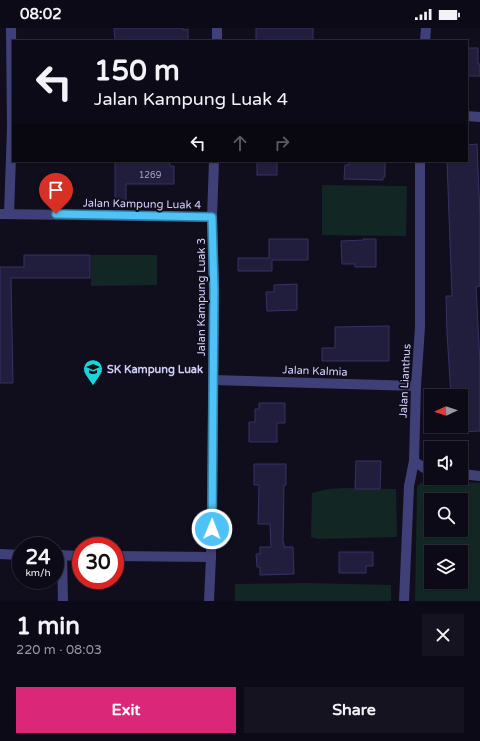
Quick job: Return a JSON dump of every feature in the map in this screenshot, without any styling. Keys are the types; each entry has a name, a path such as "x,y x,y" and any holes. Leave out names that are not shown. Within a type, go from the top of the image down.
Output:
{"street":[{"path":"5,214 12,128 11,28"},
{"path":"217,28 217,40"},
{"path":"425,40 426,28"},
{"path":"468,116 480,117"},
{"name":"Jalan Kampung Luak 3","path":"209,601 211,557 214,289 212,217 214,162"},
{"name":"Jalan Lianthus","path":"404,601 409,486 414,462 416,386 420,327 420,162"},
{"name":"Jalan Kampung Luak 4","path":"5,214 212,217"},
{"name":"Jalan Kalmia","path":"213,380 416,386"},
{"path":"414,462 424,468"},
{"path":"468,475 480,476"},
{"path":"0,554 12,555"},
{"path":"124,556 211,557"},
{"path":"62,589 63,601"}],"green space":[{"path":"322,185 407,186 406,236 322,235"},
{"path":"91,255 157,255 157,285 91,286"},
{"path":"424,481 424,485 468,485 468,482 480,483 480,601 415,601 417,486"},
{"path":"328,489 396,489 397,537 318,539 311,537 312,493"},
{"path":"305,583 391,585 391,601 235,601 235,584"}],"building":[{"path":"114,28 188,29 188,40 115,40"},
{"path":"256,28 313,28 313,40 256,40"},
{"path":"468,48 478,48 480,76 468,76"},
{"path":"477,144 480,218 480,286 476,287 480,364 480,431 468,432 468,389 451,389 446,296 452,296 447,162 468,162 468,145"},
{"path":"115,162 169,162 170,166 174,166 174,184 126,184 126,208 115,208"},
{"path":"257,162 277,162 277,175 257,175"},
{"path":"349,162 385,162 385,177 383,177 383,180 344,179 345,165 349,165"},
{"path":"269,239 308,239 308,260 272,260 272,271 238,271 238,258 269,258"},
{"path":"363,239 376,239 376,267 355,267 355,264 342,264 341,241 364,240"},
{"path":"24,255 90,255 90,278 11,278 13,383 0,383 0,267 24,267"},
{"path":"297,284 297,310 267,311 266,292 274,292 274,285"},
{"path":"389,326 389,361 322,361 322,348 335,348 335,327"},
{"path":"259,403 285,403 285,423 277,423 277,442 249,442 249,422 255,422 255,409 259,409"},
{"path":"356,461 381,461 380,489 355,489"},
{"path":"254,464 286,464 286,485 284,485 283,543 284,547 293,547 294,574 260,575 260,567 257,567 256,554 260,554 260,547 271,547 270,524 258,524 259,485 254,485"},
{"path":"339,552 373,552 373,566 366,566 366,573 339,573"}],"place":[{"name":"SK Kampung Luak","path":"93,386"}],"route":[{"path":"56,214 212,217 214,289 212,529"}]}
